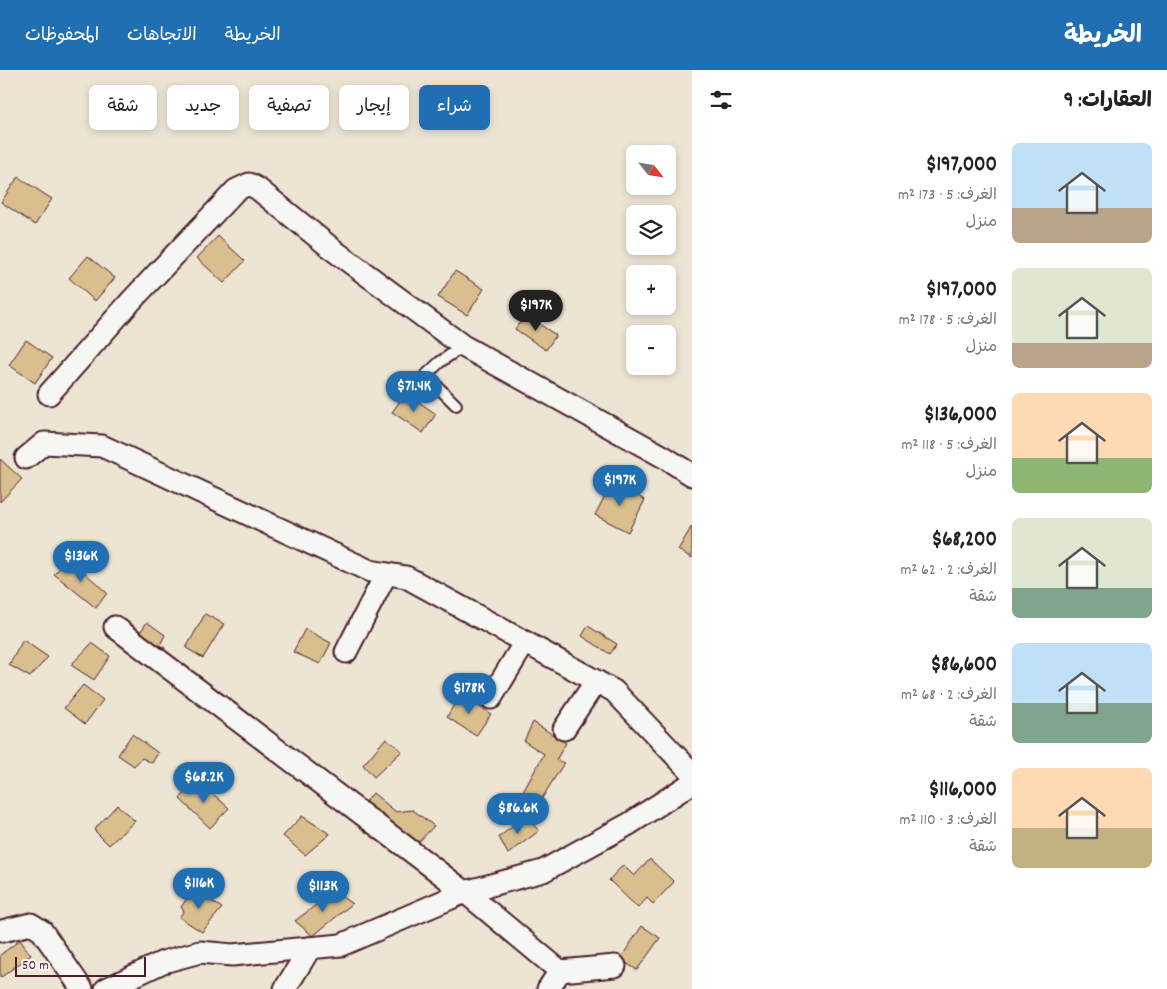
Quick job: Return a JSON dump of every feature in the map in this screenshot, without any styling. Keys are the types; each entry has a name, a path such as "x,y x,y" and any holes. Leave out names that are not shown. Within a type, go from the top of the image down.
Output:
{"street":[{"path":"49,394 132,300 236,190 249,184 258,189 336,252 463,346 655,452 692,475"},
{"path":"26,458 44,443 102,446 370,571 406,577 614,691 692,773"},
{"path":"346,652 386,574"},
{"path":"116,627 465,892 560,971 615,966"},
{"path":"491,698 524,642"},
{"path":"564,729 596,681"},
{"path":"106,989 162,962 200,952 232,954 341,945 465,892 543,871 629,824 692,783"},
{"path":"2,931 31,924 42,931 82,989"},
{"path":"285,989 310,948"},
{"path":"548,989 560,971"}],"lane":[{"path":"410,390 463,346"},
{"path":"426,375 456,405"}],"building":[{"path":"18,177 52,199 35,225 1,202"},
{"path":"218,236 245,261 224,283 197,258"},
{"path":"88,256 115,278 95,301 69,278"},
{"path":"455,271 484,289 467,315 438,297"},
{"path":"525,315 556,335 546,350 515,329"},
{"path":"26,340 52,358 35,383 9,365"},
{"path":"406,393 436,414 423,433 392,412"},
{"path":"0,459 22,479 0,502"},
{"path":"612,482 645,500 628,532 595,515"},
{"path":"692,526 692,558 678,550"},
{"path":"69,558 107,593 96,608 54,574"},
{"path":"205,614 224,624 203,658 186,648"},
{"path":"147,622 165,635 160,645 165,648 160,655 139,634"},
{"path":"588,626 617,644 610,654 582,636"},
{"path":"305,629 331,643 320,664 293,652"},
{"path":"23,640 48,657 30,677 9,665"},
{"path":"92,643 110,656 94,680 71,665"},
{"path":"83,685 103,700 85,724 64,708"},
{"path":"460,694 491,714 476,736 447,717"},
{"path":"533,722 566,743 556,760 564,763 539,803 523,792 544,754 524,741"},
{"path":"132,734 158,753 152,763 142,758 134,766 118,755"},
{"path":"386,738 402,751 374,777 363,765"},
{"path":"196,779 229,808 210,828 180,799"},
{"path":"373,793 396,812 413,810 434,826 413,848 361,807"},
{"path":"117,805 135,821 109,845 94,830"},
{"path":"302,816 330,834 305,855 283,836"},
{"path":"526,816 539,831 508,854 499,837"},
{"path":"650,859 674,882 653,904 647,898 638,908 609,880 623,865 634,876"},
{"path":"197,884 203,888 200,894 222,908 202,932 179,917 184,911 181,907"},
{"path":"334,891 352,904 313,936 295,921"},
{"path":"642,926 660,938 637,970 620,959"},
{"path":"20,940 31,955 0,978 0,955"}]}
